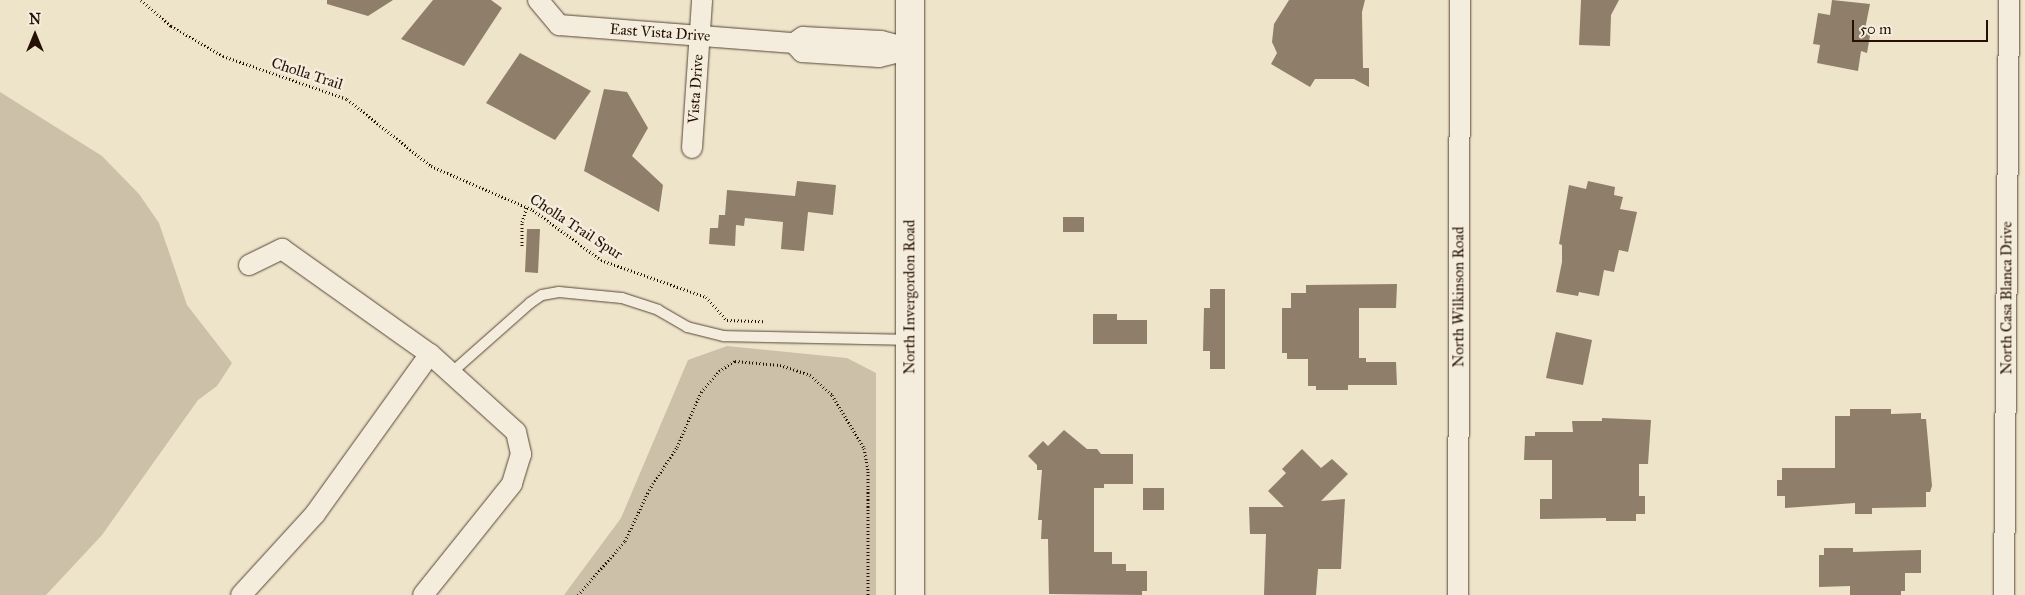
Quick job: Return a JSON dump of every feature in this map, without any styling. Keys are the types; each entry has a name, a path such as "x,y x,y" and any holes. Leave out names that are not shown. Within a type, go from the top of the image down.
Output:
{"street":[{"name":"East Vista Drive","path":"538,0 560,25 794,43 802,52 880,57 910,49"},
{"name":"Vista Drive","path":"692,148 702,0"},
{"name":"North Invergordon Road","path":"910,0 910,595"},
{"name":"North Wilkinson Road","path":"1458,595 1460,0"},
{"name":"North Casa Blanca Drive","path":"2004,595 2009,0"},
{"path":"249,265 282,249 430,354 516,432 520,454 512,484 423,595"},
{"path":"241,595 315,514 430,354"}],"lane":[{"path":"450,373 530,303 542,295 559,292 622,298 658,310 687,326 724,336 910,340"}],"path":[{"name":"Cholla Trail","path":"141,0 171,26 222,56 347,99 430,166 488,190"},
{"name":"Cholla Trail Spur","path":"488,190 527,207 557,225 575,244 601,260 706,297 727,320 772,322"},
{"path":"522,246 522,222 527,207"},
{"path":"578,595 625,541 649,490 677,447 701,392 719,371 735,361 780,365 810,375 832,395 864,448 868,471 868,595"}],"shaded area":[{"path":"0,92 102,156 139,194 159,223 187,305 232,363 217,386 198,400 102,535 46,595 0,595"},
{"path":"727,346 847,358 876,373 876,595 564,595 621,518 688,360"}],"building":[{"path":"327,0 393,0 368,16 327,4"},
{"path":"433,0 491,0 502,8 464,66 401,39"},
{"path":"1289,0 1365,0 1362,12 1363,68 1369,68 1369,87 1354,79 1315,79 1310,87 1271,64 1277,53 1272,42 1274,24"},
{"path":"1581,0 1619,0 1611,15 1610,46 1579,45"},
{"path":"1832,0 1870,4 1865,29 1871,30 1867,53 1861,51 1858,71 1817,63 1820,45 1813,44 1818,13 1830,15"},
{"path":"520,53 591,91 555,140 486,103"},
{"path":"604,89 627,92 648,128 632,156 663,185 659,212 584,171"},
{"path":"797,181 836,185 833,215 808,212 804,251 781,249 783,222 745,218 744,226 736,225 735,246 709,244 710,228 718,228 719,215 725,215 727,190 795,196"},
{"path":"1588,181 1615,187 1614,195 1623,197 1620,209 1637,212 1628,252 1619,250 1614,272 1604,270 1599,296 1579,292 1578,296 1556,292 1562,262 1562,245 1559,244 1569,185 1586,189"},
{"path":"1063,217 1084,217 1084,232 1063,232"},
{"path":"527,229 540,229 538,273 525,272"},
{"path":"1397,284 1396,308 1359,308 1359,358 1366,358 1366,362 1396,362 1397,385 1348,385 1348,390 1316,390 1316,386 1308,386 1308,359 1287,359 1287,353 1282,353 1282,308 1291,308 1291,293 1306,293 1306,285"},
{"path":"1210,289 1225,289 1225,369 1210,369 1210,351 1203,351 1204,308 1210,308"},
{"path":"1093,314 1117,314 1117,320 1147,320 1147,344 1093,344"},
{"path":"1556,332 1592,340 1583,385 1546,378"},
{"path":"1850,409 1891,409 1891,414 1921,413 1921,419 1926,419 1932,486 1930,492 1926,492 1926,507 1872,508 1872,514 1855,514 1855,503 1785,508 1785,496 1777,496 1777,480 1782,480 1782,468 1835,468 1835,416 1850,416"},
{"path":"1602,418 1651,420 1648,464 1639,464 1639,496 1645,496 1645,514 1636,514 1636,521 1606,521 1606,518 1540,519 1540,499 1552,499 1552,460 1524,460 1525,436 1535,436 1535,432 1573,432 1572,421 1602,421"},
{"path":"1064,430 1087,449 1097,449 1101,454 1133,454 1133,484 1104,484 1104,488 1094,488 1094,552 1112,552 1112,564 1126,564 1126,571 1147,571 1147,591 1142,591 1142,595 1049,594 1048,539 1041,539 1042,520 1038,520 1042,470 1037,470 1037,465 1028,456 1043,441 1048,446"},
{"path":"1302,449 1321,468 1332,459 1348,474 1321,501 1345,499 1341,569 1318,569 1316,595 1264,595 1266,534 1250,534 1249,507 1284,507 1268,491 1286,473 1282,469"},
{"path":"1143,488 1164,488 1164,510 1143,510"},
{"path":"1824,548 1853,548 1853,552 1921,550 1921,573 1905,573 1905,591 1901,591 1901,595 1850,595 1850,586 1819,587 1819,555 1824,555"}]}
